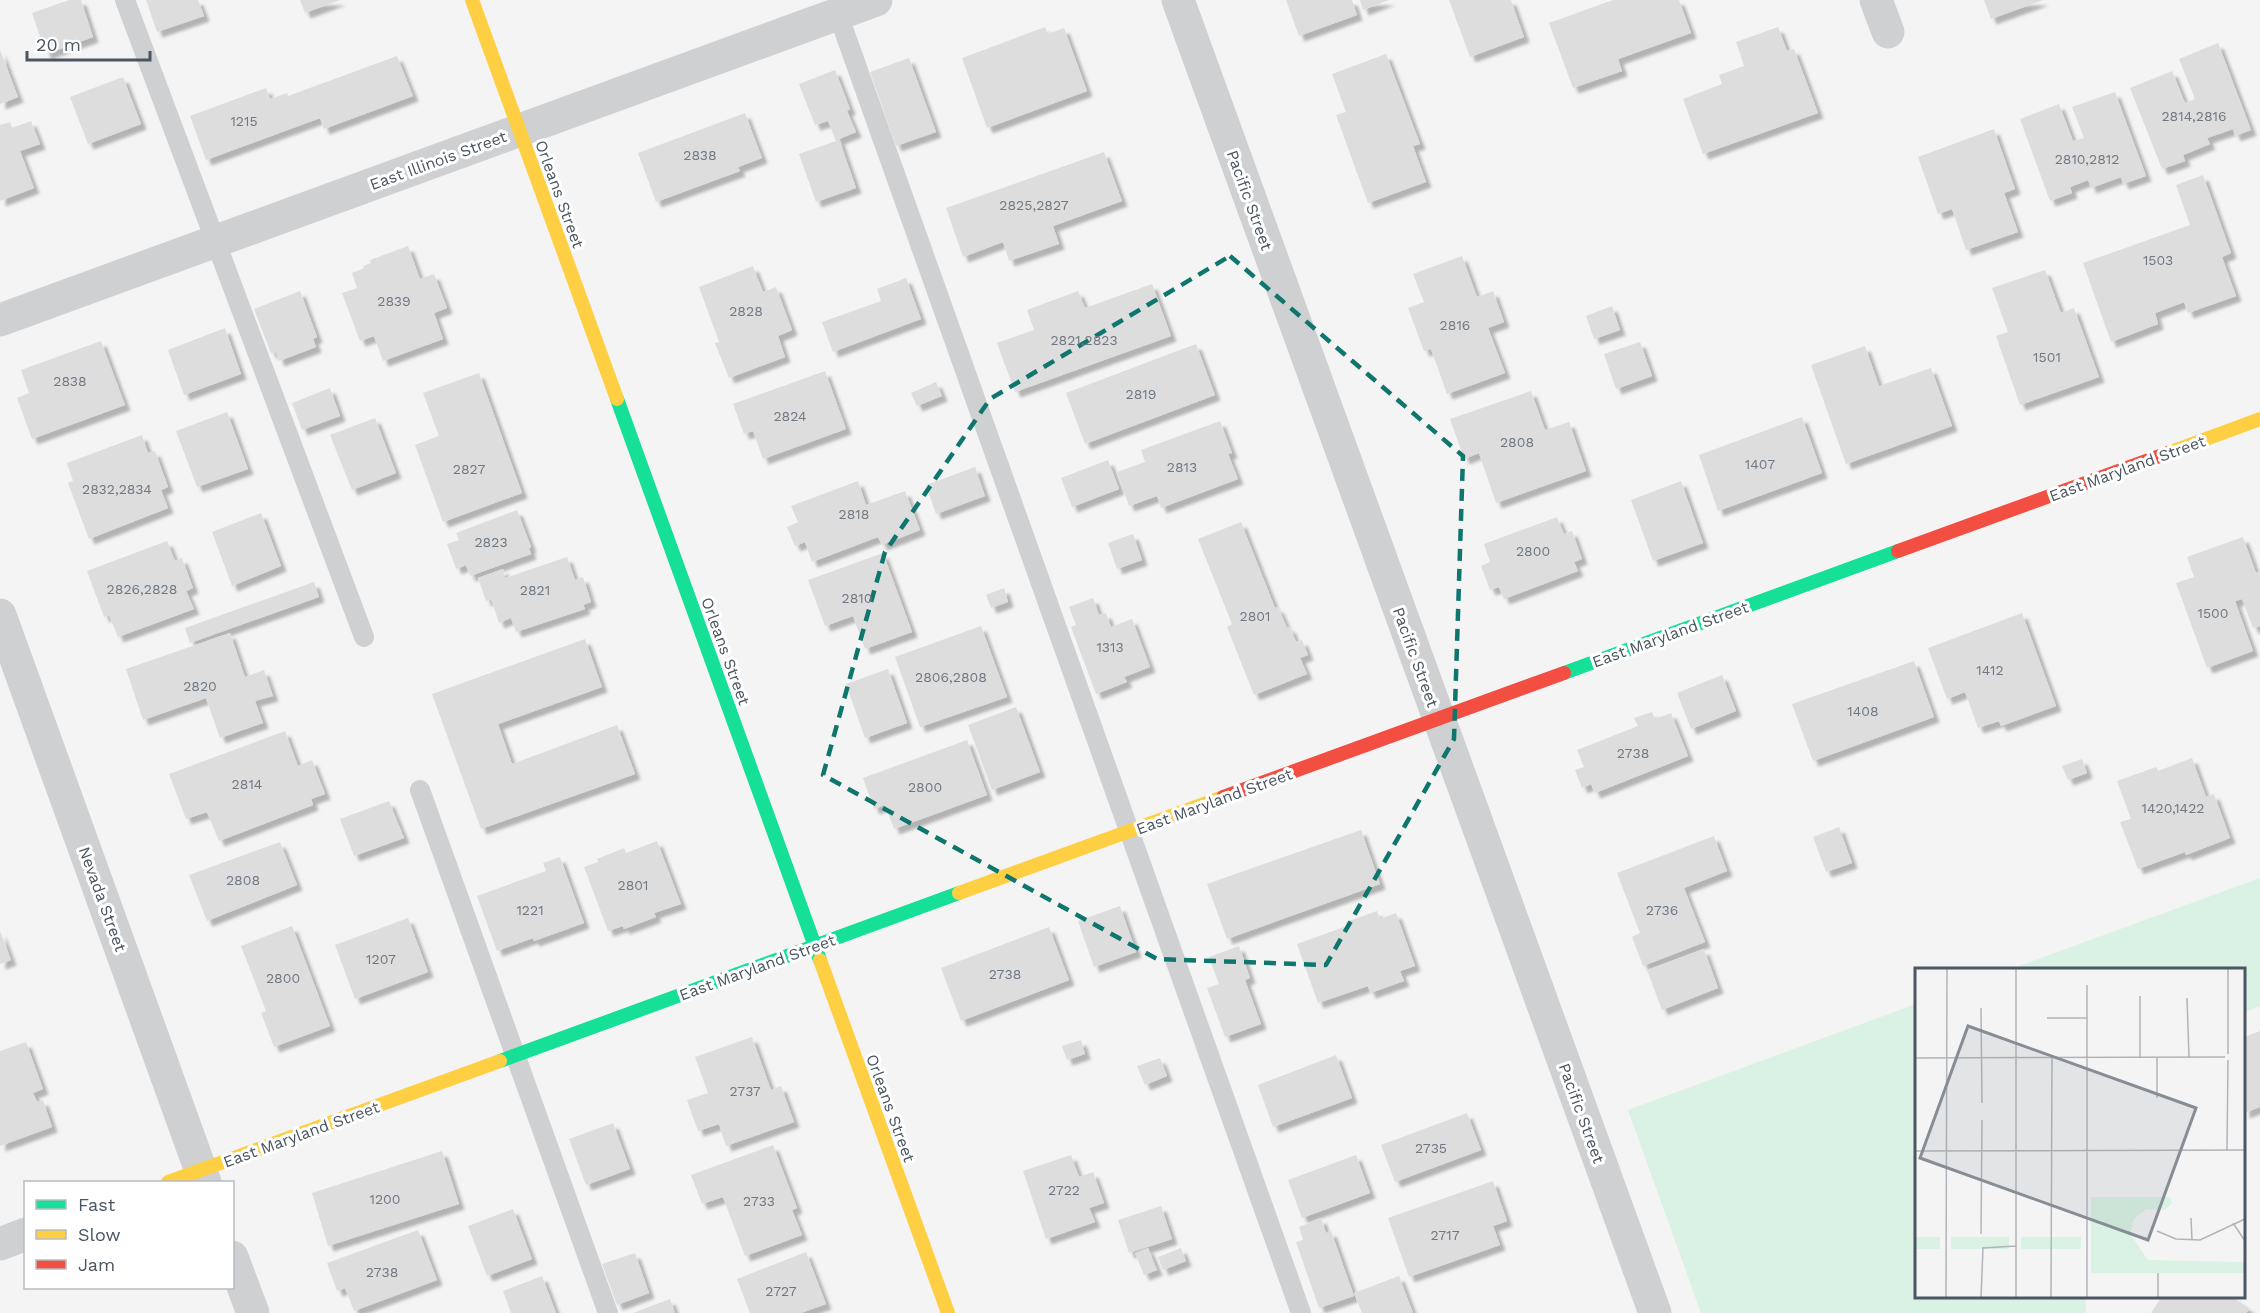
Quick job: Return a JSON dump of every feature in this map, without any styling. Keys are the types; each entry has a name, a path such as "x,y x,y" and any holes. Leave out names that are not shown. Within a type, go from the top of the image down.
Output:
{"street":[{"name":"Orleans Street","path":"472,0 948,1313"},
{"name":"East Illinois Street","path":"0,320 876,0"},
{"name":"Pacific Street","path":"1178,0 1655,1313"},
{"path":"1876,0 1888,32"},
{"name":"East Maryland Street","path":"174,1181 203,1176 516,1056 2260,419"},
{"name":"Nevada Street","path":"0,615 203,1176"},
{"path":"0,1244 24,1235"},
{"path":"234,1262 253,1313"}],"lane":[{"path":"125,0 364,637"},
{"path":"838,14 1301,1313"},
{"path":"420,790 608,1313"}],"highlighted area":[{"path":"1230,256 1463,456 1454,739 1326,965 1157,959 823,775 885,552 990,399"}],"green space":[{"path":"2260,878 2260,1006 2245,1012 2245,968 2014,968"},
{"path":"1915,1004 1915,1298 2085,1298 2086,1313 1701,1313 1628,1110"}],"building":[{"path":"69,0 81,0 93,37 46,54 32,13"},
{"path":"146,0 198,0 204,16 157,32"},
{"path":"300,0 340,0 305,13"},
{"path":"1286,0 1352,0 1357,15 1299,36"},
{"path":"1360,0 1389,0 1363,10"},
{"path":"1449,0 1511,0 1524,37 1470,57"},
{"path":"1613,0 1679,0 1691,33 1618,59 1622,71 1573,88 1549,23"},
{"path":"1984,0 2043,0 1991,19"},
{"path":"1045,27 1048,34 1064,28 1087,91 987,128 962,58"},
{"path":"1778,27 1787,51 1794,49 1818,113 1703,154 1683,99 1722,84 1719,75 1744,66 1736,42"},
{"path":"2218,43 2251,130 2235,136 2233,129 2207,138 2210,144 2183,155 2185,161 2162,169 2130,88 2172,71 2185,103 2195,99 2179,59"},
{"path":"0,50 18,97 0,104"},
{"path":"1386,54 1420,144 1413,146 1426,182 1368,203 1336,115 1346,112 1332,74"},
{"path":"397,56 413,96 324,129 320,118 206,160 190,116 266,88 270,99 287,93 288,96"},
{"path":"909,58 936,132 896,146 870,72"},
{"path":"835,70 856,132 839,139 856,188 816,202 799,154 836,141 828,121 815,125 799,84"},
{"path":"123,77 141,124 88,144 70,97"},
{"path":"2115,92 2146,176 2123,184 2121,177 2091,188 2088,180 2070,187 2072,193 2050,201 2020,119 2059,104 2073,141 2084,138 2072,107"},
{"path":"745,113 762,158 738,167 740,171 656,202 638,153"},
{"path":"31,121 40,144 20,151 34,188 0,201 0,125 10,122 12,128"},
{"path":"1994,129 2015,189 2004,193 2018,232 1966,250 1952,209 1938,214 1918,157"},
{"path":"1104,152 1122,201 1053,226 1059,244 1009,261 1003,242 963,257 946,208"},
{"path":"2203,175 2231,253 2222,257 2236,296 2188,313 2184,302 2155,313 2158,324 2111,342 2083,263 2190,225 2176,185"},
{"path":"408,246 420,279 434,274 447,308 434,313 443,339 383,361 374,336 360,341 342,293 357,288 352,273 371,263 370,260"},
{"path":"1462,256 1477,297 1493,291 1504,322 1488,328 1505,373 1447,394 1431,349 1424,351 1408,308 1424,302 1413,274"},
{"path":"753,266 763,292 776,287 792,330 778,336 785,357 729,378 715,343 719,342 699,287"},
{"path":"2045,270 2061,313 2074,308 2099,377 2020,405 1996,336 2008,332 1992,288"},
{"path":"906,278 921,319 833,352 822,322 881,301 877,289"},
{"path":"1152,284 1171,336 1015,392 997,343 1034,330 1027,310 1078,291 1085,308"},
{"path":"300,291 317,337 313,339 316,347 279,361 276,352 271,353 254,309"},
{"path":"1612,306 1620,330 1594,339 1586,316"},
{"path":"225,328 241,374 184,395 168,350"},
{"path":"101,341 125,405 32,439 17,398 29,393 21,370"},
{"path":"1640,342 1652,376 1616,389 1604,354"},
{"path":"1196,344 1215,395 1085,444 1066,393"},
{"path":"1865,346 1879,386 1931,368 1952,426 1846,464 1811,365"},
{"path":"825,371 846,429 763,459 753,431 744,434 733,404"},
{"path":"479,373 522,493 443,522 415,445 439,436 423,393"},
{"path":"936,382 942,396 917,406 911,393"},
{"path":"330,388 340,416 302,430 292,403"},
{"path":"1531,391 1545,430 1569,422 1586,471 1496,503 1479,453 1464,459 1450,419"},
{"path":"227,412 248,469 197,487 176,431"},
{"path":"1802,417 1822,473 1718,511 1699,455"},
{"path":"375,418 396,473 352,490 330,435"},
{"path":"1220,421 1232,453 1228,454 1238,479 1161,508 1157,496 1129,506 1117,472 1145,462 1141,450"},
{"path":"142,435 148,453 155,451 168,487 161,490 168,508 89,539 68,483 73,481 67,463"},
{"path":"1108,460 1119,489 1072,507 1061,478"},
{"path":"975,467 985,496 936,514 926,485"},
{"path":"858,481 866,505 905,491 920,530 882,545 878,537 812,562 805,542 795,546 787,527 798,522 791,506"},
{"path":"1681,481 1703,543 1653,561 1631,500"},
{"path":"517,510 531,547 529,548 531,554 470,576 466,565 456,569 447,544 459,540 456,533"},
{"path":"261,513 281,566 232,586 212,532"},
{"path":"1557,517 1564,534 1572,531 1582,559 1574,562 1578,571 1504,599 1499,587 1490,590 1481,566 1490,562 1484,544"},
{"path":"1241,522 1275,608 1278,607 1296,642 1302,640 1308,655 1300,658 1307,674 1254,695 1227,627 1232,624 1198,539"},
{"path":"1133,534 1142,560 1117,569 1108,543"},
{"path":"2243,537 2256,573 2260,571 2260,626 2253,628 2242,599 2235,601 2253,651 2207,668 2176,583 2194,577 2187,557"},
{"path":"167,541 175,561 182,558 193,588 186,591 194,609 118,637 109,615 104,617 87,571"},
{"path":"883,553 912,632 865,649 853,616 825,626 808,580"},
{"path":"567,557 575,580 583,577 591,602 583,605 585,609 516,632 511,618 499,623 491,599 486,601 478,578 503,569 505,578"},
{"path":"314,582 319,597 190,643 185,628"},
{"path":"1004,588 1008,602 991,608 986,595"},
{"path":"1093,598 1099,615 1106,613 1111,627 1132,619 1150,667 1124,677 1127,682 1096,694 1071,627 1076,625 1069,607"},
{"path":"2022,613 2056,706 2001,726 1999,721 1978,728 1965,692 1947,699 1928,648"},
{"path":"981,626 1007,697 920,727 895,657"},
{"path":"230,633 245,677 264,670 273,696 255,701 263,723 220,738 206,698 143,720 126,669"},
{"path":"585,639 602,687 498,724 512,764 617,725 635,774 481,829 432,694"},
{"path":"1914,661 1934,717 1813,761 1792,704"},
{"path":"888,669 907,723 865,738 846,684"},
{"path":"1722,675 1736,711 1691,729 1677,693"},
{"path":"1016,707 1040,772 992,790 968,725"},
{"path":"1652,712 1655,719 1671,713 1688,756 1595,793 1591,784 1582,788 1575,770 1584,767 1577,750 1638,726 1634,718"},
{"path":"285,731 298,766 312,760 325,794 311,799 313,805 219,841 207,812 186,819 169,774"},
{"path":"967,740 987,795 894,829 885,805 874,809 863,778"},
{"path":"2192,758 2206,797 2214,794 2230,838 2186,855 2185,852 2138,869 2120,822 2131,819 2117,781 2156,767 2158,771"},
{"path":"2082,759 2087,773 2068,780 2062,766"},
{"path":"389,801 404,838 354,856 340,819"},
{"path":"1839,827 1852,863 1826,872 1813,837"},
{"path":"1361,830 1380,884 1227,939 1207,884"},
{"path":"1714,836 1727,871 1684,888 1705,942 1643,966 1632,937 1640,933 1617,873"},
{"path":"657,841 681,904 654,913 656,917 624,929 623,926 608,931 584,867 624,848 626,853"},
{"path":"280,842 297,885 207,921 189,875"},
{"path":"560,857 584,923 534,941 533,938 497,951 477,896 546,871 543,863"},
{"path":"1120,906 1136,952 1094,967 1078,921"},
{"path":"1377,911 1380,919 1396,913 1415,966 1400,971 1404,981 1370,993 1368,986 1318,1003 1297,944 1347,926 1346,922"},
{"path":"408,918 428,972 355,999 335,945"},
{"path":"292,926 330,1026 274,1047 261,1013 266,1011 241,946"},
{"path":"1049,927 1069,980 961,1021 941,968"},
{"path":"0,931 11,960 0,964"},
{"path":"1239,946 1250,978 1245,980 1261,1024 1225,1037 1207,988 1219,984 1209,957"},
{"path":"1704,949 1718,988 1662,1010 1647,970"},
{"path":"2260,1031 2260,1107 2245,1113 2245,1037"},
{"path":"752,1037 771,1090 781,1086 794,1122 726,1146 719,1124 698,1131 687,1100 708,1093 695,1057"},
{"path":"1081,1040 1085,1054 1067,1060 1062,1046"},
{"path":"26,1042 43,1089 33,1093 37,1102 43,1100 52,1127 0,1146 0,1051"},
{"path":"1336,1055 1352,1098 1273,1127 1258,1085"},
{"path":"1160,1058 1167,1076 1145,1085 1137,1066"},
{"path":"1467,1113 1481,1150 1395,1182 1381,1145"},
{"path":"613,1123 630,1169 586,1185 569,1139"},
{"path":"773,1145 797,1208 792,1210 802,1235 745,1256 723,1197 702,1204 691,1175"},
{"path":"442,1151 459,1204 328,1246 312,1193"},
{"path":"1071,1155 1079,1177 1093,1172 1104,1203 1089,1208 1095,1222 1046,1239 1023,1171"},
{"path":"1356,1155 1370,1193 1302,1218 1288,1180"},
{"path":"1493,1181 1507,1221 1493,1226 1500,1245 1409,1277 1388,1218"},
{"path":"1161,1206 1172,1239 1129,1253 1118,1220"},
{"path":"513,1209 532,1259 487,1276 468,1226"},
{"path":"1321,1218 1326,1233 1331,1231 1354,1296 1319,1308 1296,1242 1303,1240 1299,1227"},
{"path":"418,1230 437,1280 354,1311 345,1288 337,1291 327,1263"},
{"path":"1148,1248 1157,1270 1144,1275 1135,1253"},
{"path":"1181,1248 1186,1261 1163,1270 1158,1257"},
{"path":"806,1252 826,1304 801,1313 750,1313 737,1279"},
{"path":"635,1253 649,1293 617,1305 602,1264"},
{"path":"542,1276 556,1313 511,1313 503,1291"},
{"path":"1399,1276 1413,1313 1362,1313 1354,1293"},
{"path":"2161,1298 2234,1298 2250,1309 2246,1313 2151,1313"},
{"path":"670,1299 675,1313 633,1313"}],"traffic: fast":[{"path":"617,399 820,960"},
{"path":"1564,673 1898,551"},
{"path":"500,1061 959,893"}],"traffic: slow":[{"path":"472,0 617,399"},
{"path":"2168,453 2260,419"},
{"path":"959,893 1223,797"},
{"path":"820,960 948,1313"},
{"path":"171,1181 500,1061"}],"traffic: jam":[{"path":"1898,551 2168,453"},
{"path":"1223,797 1564,673"}]}
